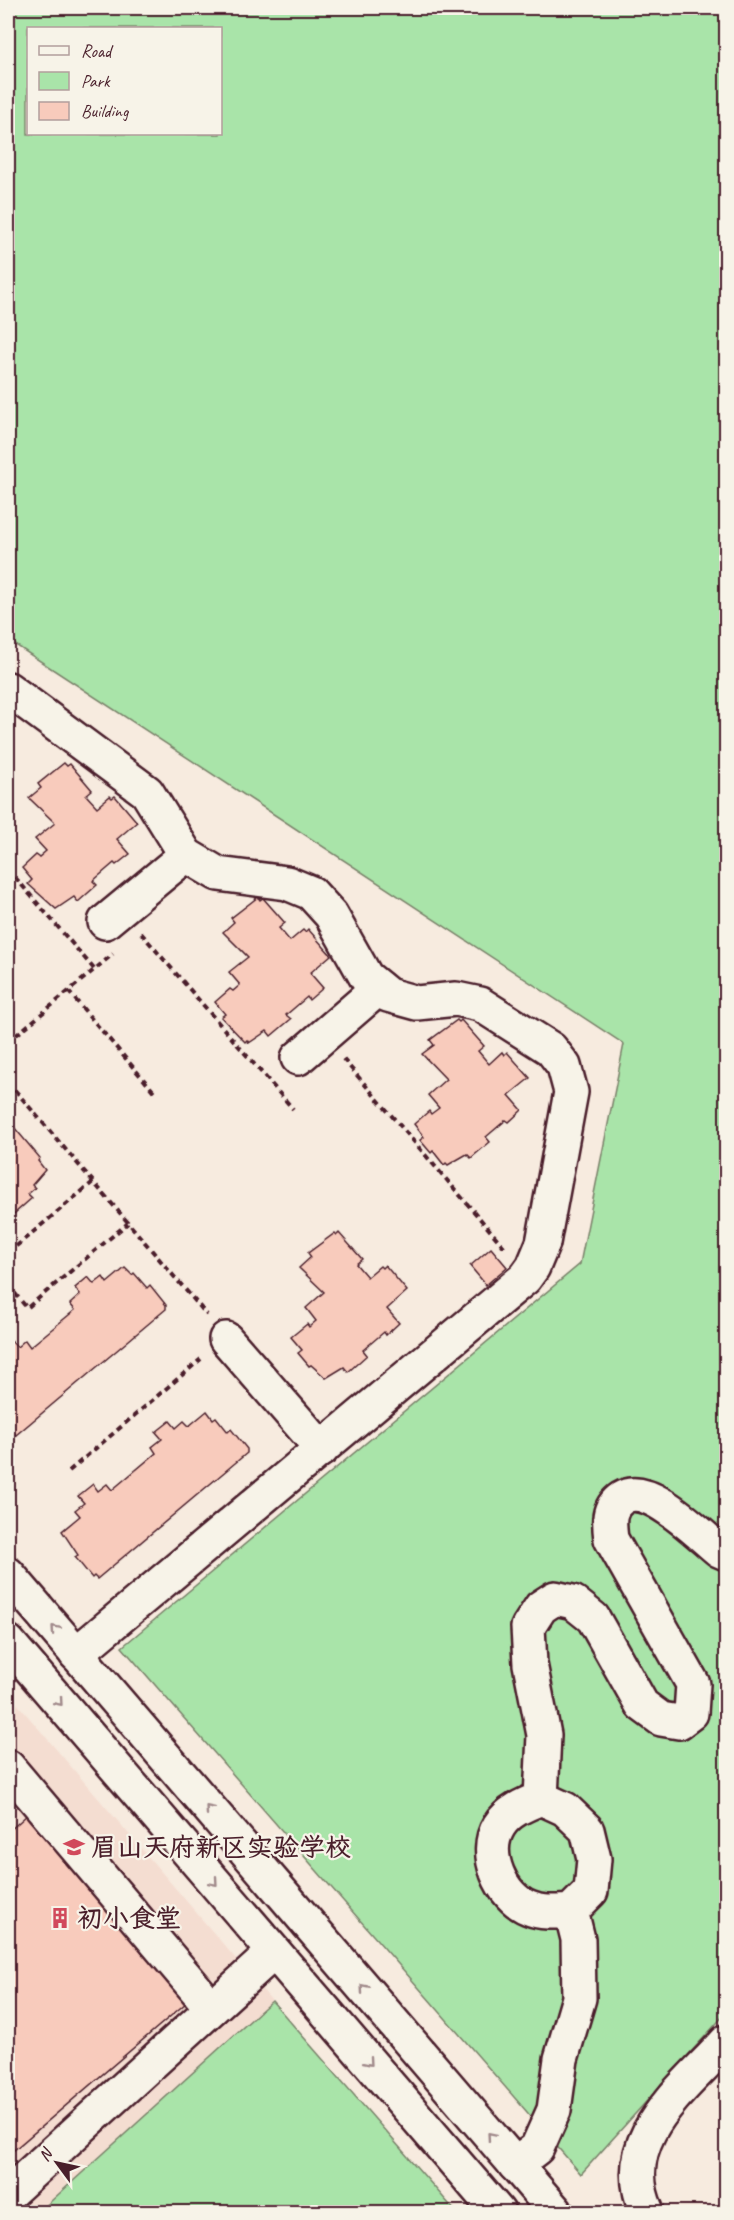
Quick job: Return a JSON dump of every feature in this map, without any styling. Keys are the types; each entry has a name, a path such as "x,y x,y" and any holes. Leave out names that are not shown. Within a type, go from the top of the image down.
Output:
{"street":[{"path":"8,689 147,792 186,855 218,874 288,883 311,893 331,915 360,967 388,995 417,1004 456,999 480,1004 543,1041 559,1057 569,1079 570,1106 543,1243 528,1274 76,1654"},
{"path":"119,936 186,855"},
{"path":"298,1058 379,988"},
{"path":"225,1339 322,1449"},
{"path":"542,1798 544,1735 530,1664 528,1627 542,1607 555,1598 573,1602 593,1618 642,1705 661,1719 679,1722 691,1713 693,1684 610,1539 608,1519 614,1503 627,1495 646,1496 662,1504 719,1550 726,1553"},
{"path":"8,1574 556,2212"},
{"path":"8,1642 498,2212"},
{"path":"8,1767 212,2008"},
{"path":"542,1798 566,1809 587,1830 594,1859 591,1891 571,1911 548,1913 528,1908 503,1886 491,1852 499,1826 518,1807 542,1798"},
{"path":"515,2165 537,2148 554,2110 561,2059 579,1998 578,1939 571,1911"},
{"path":"8,2194 274,1952"},
{"path":"647,2212 638,2180 638,2158 642,2144 658,2117 726,2042"}],"path":[{"path":"8,869 94,969"},
{"path":"8,1042 94,969 119,936 139,931 148,924"},
{"path":"139,931 293,1109"},
{"path":"68,991 156,1094"},
{"path":"323,1036 528,1274"},
{"path":"8,1084 225,1339 69,1471"},
{"path":"8,1253 93,1182"},
{"path":"8,1286 9,1291 27,1308 128,1223"}],"shaded area":[{"name":"眉山天府新区实验学校","path":"8,1693 272,2001 39,2212 8,2212"}],"green space":[{"path":"8,8 726,8 726,2013 581,2174 122,1647 580,1264 624,1044 8,640"},
{"path":"272,2001 456,2212 39,2212 264,2008"}],"building":[{"path":"64,763 67,766 70,764 92,790 86,795 97,807 110,796 112,798 115,796 137,822 117,839 130,854 116,865 114,863 93,881 97,885 78,902 74,897 56,909 28,884 32,880 22,868 36,855 39,857 46,851 35,839 55,823 29,798 41,788 38,784"},
{"path":"258,897 260,900 263,898 285,923 279,928 290,941 303,930 305,932 308,929 331,955 310,973 323,988 309,1000 307,997 286,1015 291,1019 271,1036 267,1031 249,1043 247,1040 245,1042 221,1017 225,1014 215,1002 230,989 233,991 240,985 229,972 248,957 223,932 234,922 231,918"},
{"path":"457,1020 459,1022 461,1020 484,1046 478,1051 489,1064 502,1052 504,1055 507,1052 530,1078 509,1095 522,1110 509,1122 506,1120 486,1137 490,1142 471,1158 467,1154 444,1165 420,1140 424,1137 414,1124 429,1111 431,1114 439,1108 428,1095 446,1079 422,1054 434,1045 430,1040"},
{"path":"8,1120 40,1158 38,1161 45,1170 32,1185 35,1188 28,1194 32,1198 8,1219"},
{"path":"335,1233 337,1235 339,1233 362,1259 356,1264 367,1277 380,1266 382,1268 385,1265 407,1291 387,1309 399,1323 386,1335 384,1332 363,1350 367,1355 348,1372 344,1367 326,1378 311,1365 309,1366 298,1353 302,1350 291,1337 307,1324 309,1327 316,1321 306,1308 324,1292 299,1268 311,1257 308,1253"},
{"path":"491,1248 507,1267 486,1285 470,1266"},
{"path":"125,1268 132,1275 134,1273 147,1288 150,1285 166,1305 166,1309 16,1435 13,1432 11,1434 8,1430 8,1344 11,1341 17,1347 25,1340 30,1347 75,1310 70,1304 80,1295 75,1288 88,1277 94,1284 103,1277 107,1283"},
{"path":"207,1411 213,1419 216,1417 228,1432 231,1429 247,1449 247,1453 97,1579 94,1576 92,1578 75,1557 78,1555 62,1531 80,1516 75,1510 84,1503 78,1496 93,1484 98,1491 107,1484 112,1490 156,1453 152,1447 162,1439 156,1432 170,1421 176,1428 184,1421 189,1426"},
{"name":"初小食堂","path":"27,1815 186,2003 8,2155 8,1832"}],"place":[{"name":"眉山天府新区实验学校","path":"74,1847"},
{"name":"初小食堂","path":"60,1918"}]}
